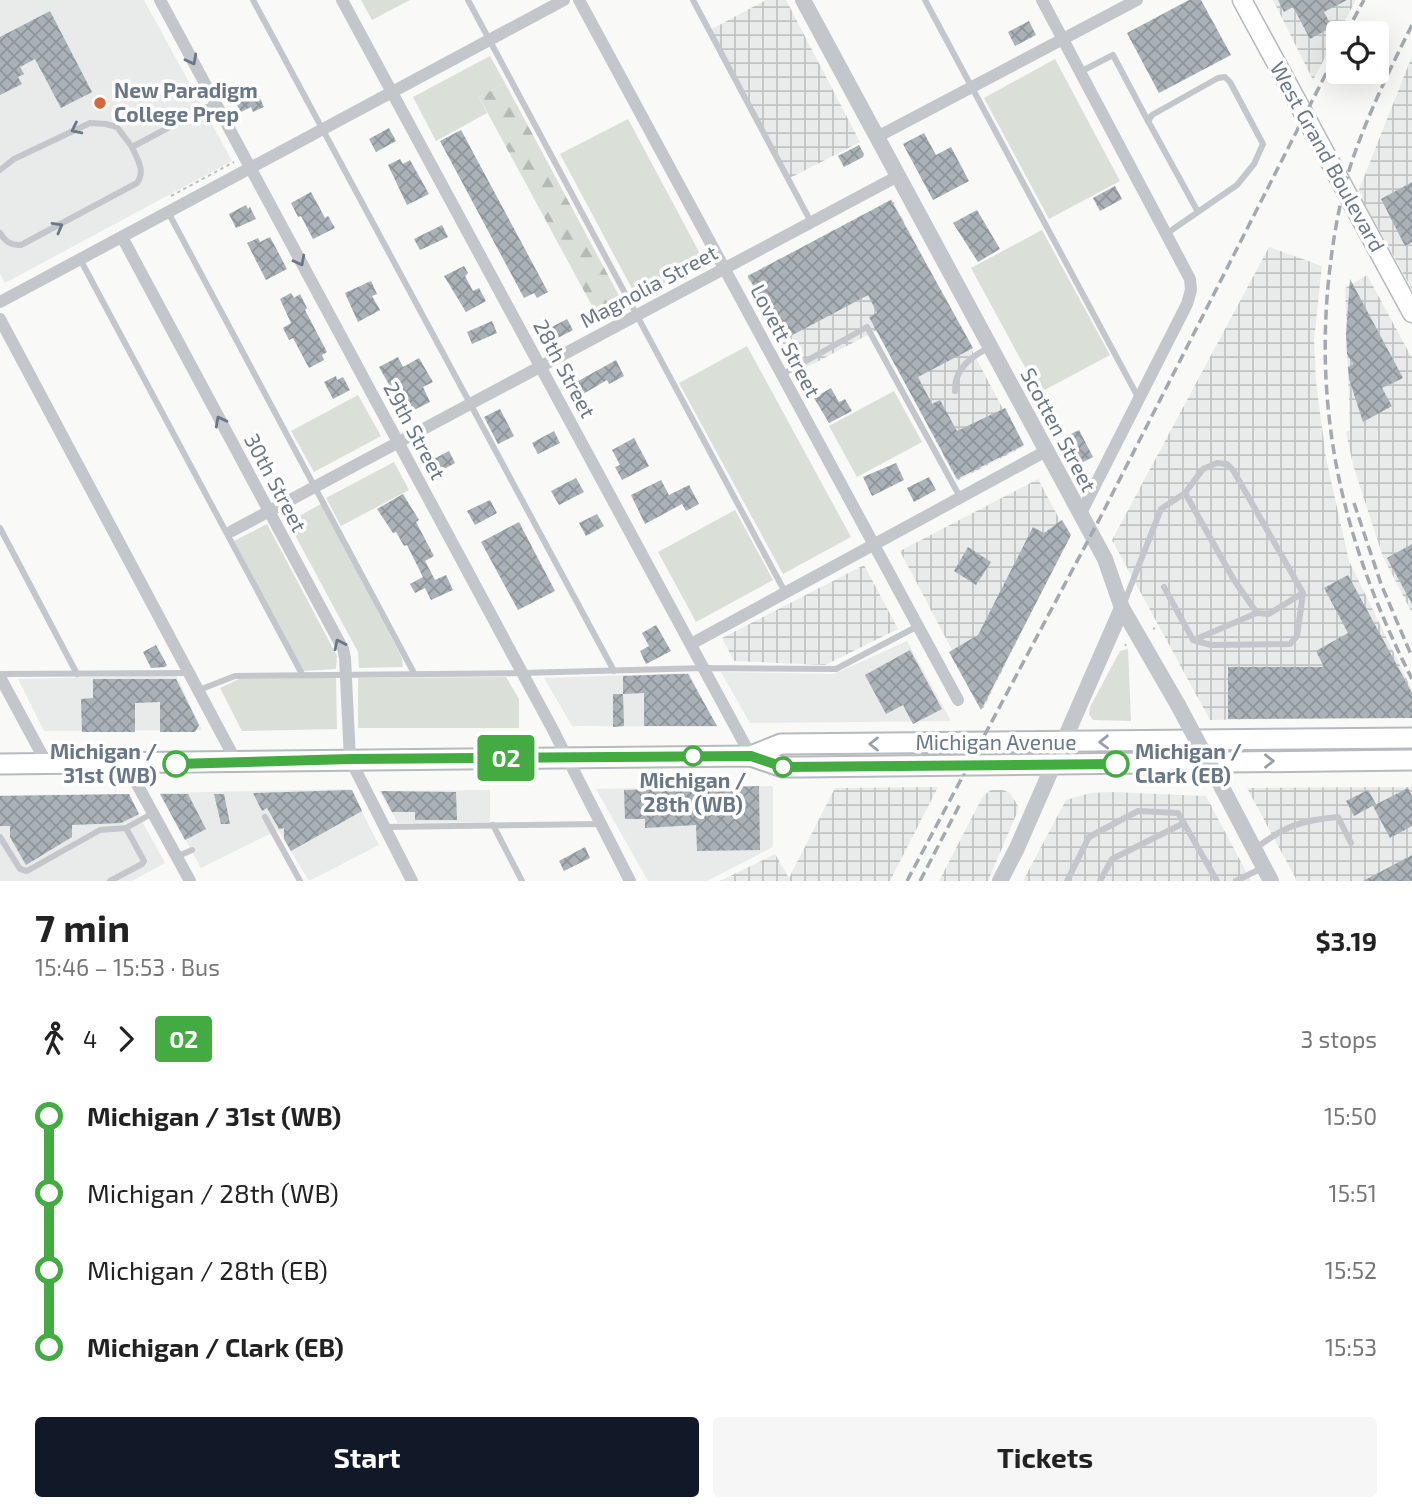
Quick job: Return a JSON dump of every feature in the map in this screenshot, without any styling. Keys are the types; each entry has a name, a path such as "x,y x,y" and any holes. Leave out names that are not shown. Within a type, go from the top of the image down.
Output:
{"main road":[{"name":"West Grand Boulevard","path":"1242,0 1409,301"},
{"name":"Michigan Avenue","path":"751,756 781,744 1412,738"},
{"name":"Michigan Avenue","path":"0,764 751,756 783,767 1412,760"}],"street":[{"name":"29th Street","path":"160,0 522,673 630,881"},
{"name":"28th Street","path":"342,0 751,756"},
{"path":"0,302 564,0"},
{"name":"Lovett Street","path":"579,0 958,700"},
{"name":"Scotten Street","path":"803,0 1105,559 1122,608 1178,705 1268,874"},
{"path":"1042,0 1190,279 1189,297 1080,515"},
{"path":"877,137 1137,0"},
{"name":"Magnolia Street","path":"232,531 898,176"},
{"name":"30th Street","path":"122,237 342,649 346,674 350,759"},
{"path":"0,319 237,763"},
{"path":"691,644 1046,451"},
{"path":"1000,881 1122,608"},
{"path":"0,675 47,764"},
{"path":"350,759 412,881"},
{"path":"126,764 176,857 184,879"}],"lane":[{"path":"253,0 614,671"},
{"path":"468,0 785,592"},
{"path":"693,0 811,222"},
{"path":"925,0 1139,398"},
{"path":"1080,72 1113,55 1198,212"},
{"path":"1149,121 1152,115 1218,78 1225,77 1263,144 1254,164 1237,185 1166,234"},
{"path":"132,147 216,103"},
{"path":"0,170 14,159 90,122 117,128 132,147 141,168 141,178 137,183 21,245 11,245 0,233"},
{"path":"168,212 414,673"},
{"path":"80,259 302,674"},
{"path":"781,374 867,327 960,497"},
{"path":"955,391 958,373 976,355 990,347"},
{"path":"1122,608 1161,509 1185,494 1203,469 1217,463 1227,464 1303,593 1297,636 1290,644 1210,645 1194,640 1164,587"},
{"path":"1185,494 1234,580 1257,613"},
{"path":"0,528 77,674"},
{"path":"1194,640 1257,613 1269,614 1303,593"},
{"path":"199,690 235,676 704,668 835,669 918,625"},
{"path":"0,675 189,673"},
{"path":"1067,881 1089,837 1138,811 1178,813 1217,881"},
{"path":"0,837 20,869 27,871 100,830 126,828 153,813"},
{"path":"265,817 300,881"},
{"path":"1254,849 1272,836 1306,820 1338,817 1351,844"},
{"path":"383,827 601,824"},
{"path":"1100,881 1112,859 1184,824"},
{"path":"493,825 522,881"},
{"path":"110,881 144,861 126,828"},
{"path":"176,857 192,850"},
{"path":"1236,881 1268,874"}],"shaded area":[{"name":"New Paradigm College Prep","path":"0,0 144,0 232,161 5,283 0,274"},
{"path":"766,0 786,0 860,142 788,179 710,30"},
{"path":"1273,0 1356,0 1345,21 1326,21 1326,56 1313,80"},
{"path":"1412,56 1412,289 1358,192"},
{"path":"892,199 1023,447 957,481 877,330 798,372 747,276"},
{"path":"1269,247 1322,266 1314,340 1316,382 1326,458 1349,561 1412,690 1412,717 1210,720 1112,540"},
{"path":"1367,275 1412,358 1412,613 1383,557 1353,465 1346,432 1350,430 1345,288"},
{"path":"1038,479 1069,537 983,709 900,551"},
{"path":"864,565 898,629 825,665 734,661 722,638"},
{"path":"907,641 951,721 750,723 721,672 834,674"},
{"path":"689,673 716,727 572,726 544,678"},
{"path":"176,675 202,730 44,731 18,679"},
{"path":"773,786 773,847 707,881 648,881 596,789"},
{"path":"938,787 890,881 720,881 775,854 789,878 835,788"},
{"path":"1412,787 1412,881 1297,881 1247,788"},
{"path":"350,789 379,845 309,881 278,830 201,868 160,793"},
{"path":"490,790 490,822 398,823 379,791"},
{"path":"991,790 1010,793 1018,806 988,881 939,881 983,796"},
{"path":"1090,793 1206,796 1251,881 1023,881 1066,800"},
{"path":"127,794 165,863 132,881 0,881 0,795"}],"green space":[{"path":"361,0 410,0 372,20"},
{"path":"490,56 505,83 479,97 487,113 436,141 413,97"},
{"path":"1055,59 1120,181 1049,219 984,98"},
{"path":"505,83 623,303 598,317 479,97"},
{"path":"628,119 705,263 637,298 560,154"},
{"path":"1042,230 1110,355 1039,393 971,268"},
{"path":"747,346 851,537 783,574 679,383"},
{"path":"894,391 922,442 857,477 829,426"},
{"path":"358,395 381,436 314,472 291,431"},
{"path":"394,462 409,490 341,526 326,498"},
{"path":"321,504 402,658 403,667 359,668 358,652 288,522"},
{"path":"735,510 773,580 696,622 658,552"},
{"path":"267,524 337,656 336,669 303,671 234,541"},
{"path":"1128,649 1131,721 1093,720 1089,714 1090,707 1120,651"},
{"path":"336,677 337,729 242,731 220,688 239,679"},
{"path":"506,677 519,699 519,728 358,728 358,678"}],"building":[{"path":"1189,0 1201,0 1231,55 1159,93 1127,33"},
{"path":"1278,0 1347,0 1324,12 1329,21 1326,21 1326,30 1310,39 1293,7 1284,12"},
{"path":"50,11 92,92 61,108 35,59 20,67 24,74 18,77 22,84 0,95 0,37"},
{"path":"1029,21 1036,35 1015,46 1008,32"},
{"path":"256,90 264,107 253,112 251,107 241,112 235,102"},
{"path":"389,128 396,141 376,152 369,139"},
{"path":"461,130 548,292 537,298 534,293 524,298 440,141"},
{"path":"924,133 936,155 951,147 969,181 933,200 903,144"},
{"path":"859,145 863,157 844,167 838,156"},
{"path":"400,159 403,164 410,160 429,194 407,205 388,165"},
{"path":"1412,182 1412,242 1405,246 1381,199"},
{"path":"1115,186 1122,199 1100,211 1093,198"},
{"path":"311,192 325,218 328,216 335,228 313,239 291,203"},
{"path":"891,200 973,348 918,377 932,404 940,400 957,431 1005,408 1024,445 957,479 869,317 877,313 868,295 783,340 748,276"},
{"path":"246,205 256,219 236,228 229,214"},
{"path":"977,210 1000,249 978,262 953,223"},
{"path":"442,225 448,237 420,250 414,239"},
{"path":"270,237 287,269 266,280 247,243 258,238 260,242"},
{"path":"464,266 468,273 465,276 473,291 479,288 486,301 466,312 444,276"},
{"path":"1350,279 1403,378 1382,388 1392,406 1363,422 1349,379 1348,367 1353,364 1347,354 1346,334"},
{"path":"371,281 377,294 372,296 380,310 358,322 345,293"},
{"path":"291,293 294,298 300,294 307,308 305,310 327,352 322,355 324,360 309,368 293,338 289,340 283,328 291,323 280,299"},
{"path":"567,319 573,330 552,341 536,340 548,333 546,330"},
{"path":"492,321 497,333 472,344 467,332"},
{"path":"398,357 403,367 419,358 433,382 423,387 430,402 406,414 379,367"},
{"path":"616,360 624,376 609,384 607,380 578,397 573,384"},
{"path":"336,376 337,380 343,377 350,390 333,399 324,382"},
{"path":"831,388 839,402 845,399 852,411 829,423 814,398"},
{"path":"500,409 514,436 498,444 484,417"},
{"path":"1079,430 1093,457 1077,465 1063,438"},
{"path":"554,431 560,443 538,454 532,443"},
{"path":"634,438 649,466 622,480 615,467 620,465 612,450"},
{"path":"449,451 455,463 437,473 430,461"},
{"path":"896,463 904,480 872,496 863,477"},
{"path":"929,477 936,490 914,502 907,488"},
{"path":"576,478 584,492 559,505 551,491"},
{"path":"661,480 669,495 689,485 699,504 686,511 682,504 645,524 631,495"},
{"path":"403,494 419,520 416,522 434,556 425,561 435,580 446,575 453,590 431,600 425,588 415,593 410,584 423,577 407,545 404,546 396,532 393,533 377,509"},
{"path":"490,500 497,513 475,525 467,511"},
{"path":"597,514 604,526 586,536 579,523"},
{"path":"1062,520 1071,535 981,710 949,652 978,635 1033,527 1044,533"},
{"path":"519,522 555,591 518,610 481,542"},
{"path":"1412,544 1412,604 1387,558"},
{"path":"968,547 991,562 976,585 954,571"},
{"path":"1348,575 1412,693 1412,718 1228,719 1228,667 1324,667 1316,651 1348,633 1324,588"},
{"path":"656,625 671,651 646,664 640,651 649,646 642,633"},
{"path":"156,645 167,665 165,667 151,668 143,652"},
{"path":"910,650 942,709 913,724 903,705 886,714 865,675"},
{"path":"688,674 717,726 644,726 644,693 623,694 623,676"},
{"path":"93,679 176,679 199,725 195,732 160,732 160,702 135,703 135,732 82,732 81,699 93,698"},
{"path":"613,694 623,694 624,726 613,727"},
{"path":"759,786 760,850 697,851 696,825 645,828 645,819 625,819 624,790"},
{"path":"1408,788 1412,796 1412,826 1390,838 1373,806"},
{"path":"352,790 362,811 291,851 284,839 284,828 279,829 267,808 262,811 253,793"},
{"path":"1368,790 1376,804 1354,816 1346,801"},
{"path":"381,791 456,792 457,820 415,820 415,812 392,812"},
{"path":"129,794 139,814 121,823 72,825 72,837 26,865 10,837 10,826 0,826 0,796"},
{"path":"160,794 188,794 206,829 185,840"},
{"path":"214,794 224,794 230,824 221,824"},
{"path":"585,847 590,858 564,871 559,861"},
{"path":"1412,855 1412,881 1363,881"}],"railway":[{"path":"1353,21 1364,0"},
{"path":"1412,25 1372,109 1347,176 1332,254 1325,338 1332,440 1341,489 1370,584 1412,679"},
{"path":"907,881 1100,518 1326,74"},
{"path":"1354,503 1381,584 1412,657"},
{"path":"920,881 960,804"}],"bus line":[{"name":"02","path":"176,764 350,759 751,756 783,767 1116,764"}],"place":[{"name":"New Paradigm College Prep","path":"100,103"},
{"name":"Michigan / 28th (WB)","path":"693,756"},
{"name":"Michigan / 31st (WB)","path":"176,764"},
{"name":"Michigan / Clark (EB)","path":"1116,764"}]}
